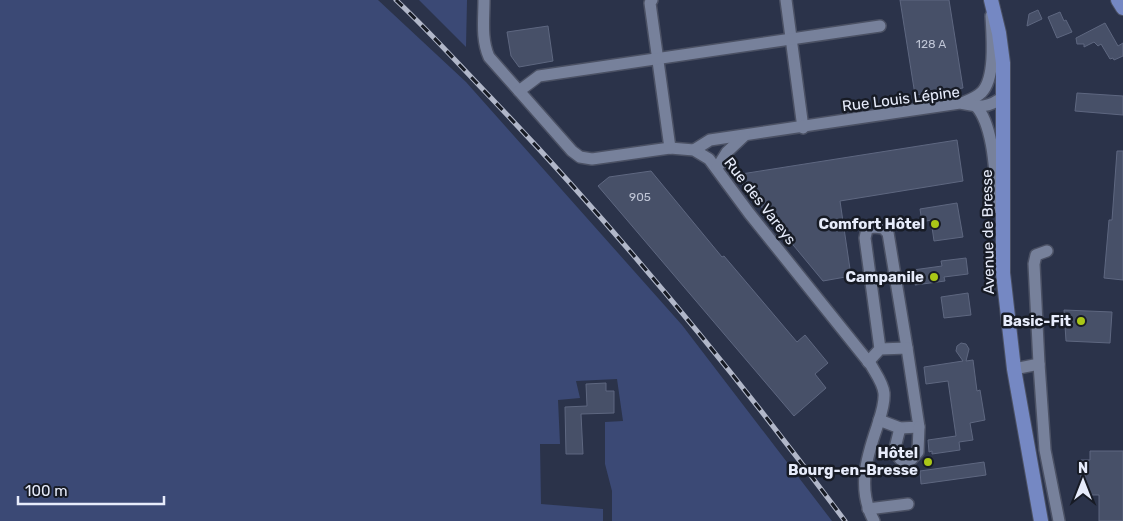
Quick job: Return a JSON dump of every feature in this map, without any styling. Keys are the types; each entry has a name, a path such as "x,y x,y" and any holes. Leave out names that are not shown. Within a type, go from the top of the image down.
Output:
{"main road":[{"name":"Avenue de Bresse","path":"990,0 1002,48 1004,96 1002,248 1010,339 1041,521"},
{"path":"1118,0 1123,8"}],"street":[{"path":"484,0 485,48 489,57 572,151 580,157 592,159 670,148 694,150"},
{"path":"652,0 650,3 670,148"},
{"path":"786,0 803,128"},
{"path":"960,104 975,98 983,90 988,79 992,40 990,0"},
{"path":"519,91 539,76 880,26"},
{"path":"976,106 995,103 1004,96"},
{"name":"Rue Louis Lépine","path":"694,150 710,140 960,104 976,106 983,114 991,143 1002,248"},
{"path":"717,168 727,152 744,136"},
{"name":"Rue des Vareys","path":"694,150 709,159 717,168 749,213 868,362 881,383 884,392 884,402 868,454 864,475 868,509 874,521"},
{"path":"880,349 865,238 867,229 874,227 883,228 888,233 907,348 919,427 918,452 911,460 901,460 894,452 900,428"},
{"path":"1047,251 1036,255 1034,264 1045,450 1059,521"},
{"path":"868,362 880,349 907,348"},
{"path":"1014,369 1040,364"},
{"path":"879,420 900,428 919,427"},
{"path":"868,509 908,504"}],"shaded area":[{"path":"0,0 378,0 466,82 682,325 832,521 612,521 612,491 605,464 605,422 623,421 617,379 576,381 580,398 558,400 560,444 540,444 541,504 603,509 603,521 0,521"},
{"path":"419,0 467,0 466,47"}],"building":[{"path":"900,0 949,0 963,88 915,95"},
{"path":"1038,10 1042,19 1027,26 1029,14"},
{"path":"1060,12 1072,32 1057,38 1048,17"},
{"path":"1105,23 1118,46 1123,43 1123,56 1114,60 1113,58 1110,59 1101,44 1098,46 1094,42 1084,47 1084,44 1077,44 1076,38"},
{"path":"548,26 553,61 519,67 511,56 507,32"},
{"path":"1077,93 1123,96 1123,115 1075,111"},
{"path":"957,140 963,181 840,201 851,276 823,281 735,175"},
{"path":"1117,151 1123,151 1123,280 1104,278 1109,220 1112,220"},
{"path":"651,171 722,257 724,256 797,342 805,335 828,363 815,374 826,388 794,416 598,186 609,177"},
{"path":"957,203 963,237 934,241 931,220 922,222 920,209"},
{"path":"966,258 968,274 944,277 945,281 915,285 913,270 942,266 941,261"},
{"path":"968,293 971,315 944,318 941,297"},
{"path":"1064,310 1112,312 1110,343 1066,341"},
{"path":"961,343 966,344 969,349 966,361 973,360 977,391 980,390 985,420 970,423 973,440 959,442 960,450 932,454 932,451 929,452 928,440 956,436 948,381 926,384 924,367 963,361 956,351 957,346"},
{"path":"606,383 606,391 614,391 614,413 581,414 583,454 566,454 565,407 587,406 586,384"},
{"path":"1090,451 1123,451 1123,521 1099,521 1099,495 1081,495 1081,460 1090,460"},
{"path":"984,462 986,475 921,484 920,471"}],"railway":[{"path":"396,0 541,151 632,253 762,412 845,521"}],"place":[{"name":"Comfort Hôtel","path":"935,224"},
{"name":"Campanile","path":"934,277"},
{"name":"Basic-Fit","path":"1081,321"},
{"name":"Hôtel Bourg-en-Bresse","path":"928,462"}]}
